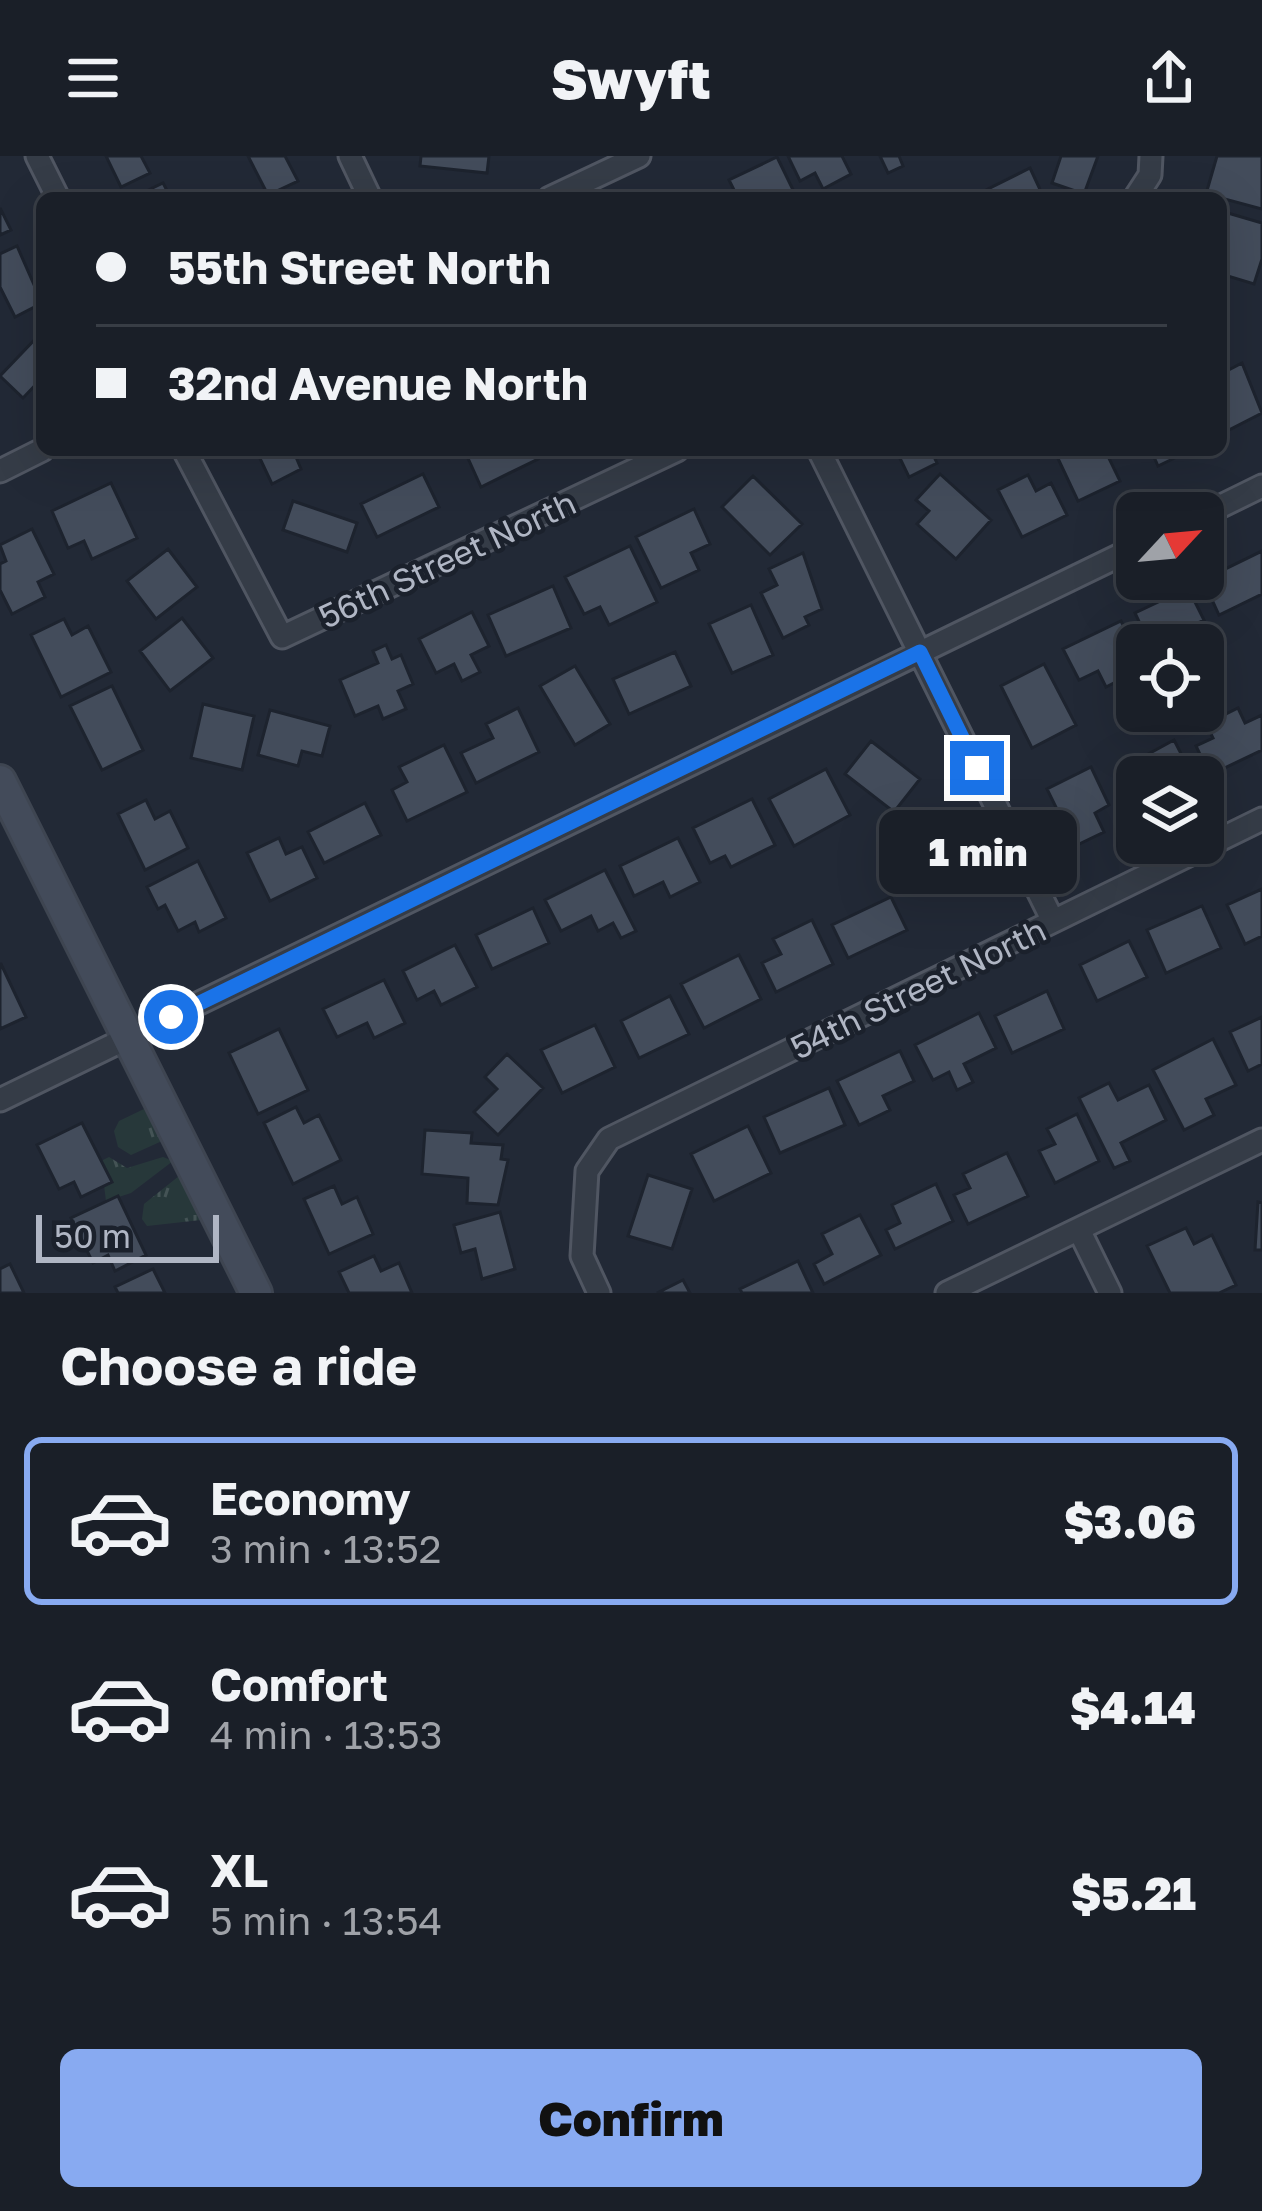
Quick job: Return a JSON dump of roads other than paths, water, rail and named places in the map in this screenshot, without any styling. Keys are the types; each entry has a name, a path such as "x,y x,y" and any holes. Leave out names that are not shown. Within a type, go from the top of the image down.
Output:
{"street":[{"path":"37,156 55,192"},
{"path":"350,156 367,192"},
{"path":"563,192 639,156"},
{"path":"0,471 36,453"},
{"name":"56th Street North","path":"187,456 282,638 664,456"},
{"path":"822,456 1053,921"},
{"path":"1224,505 1262,486"},
{"path":"0,1100 1116,557"},
{"path":"0,781 256,1293"},
{"name":"54th Street North","path":"599,1293 582,1256 587,1171 609,1139 1262,819"},
{"path":"947,1293 1262,1141"},
{"path":"1079,1230 1110,1293"}]}
